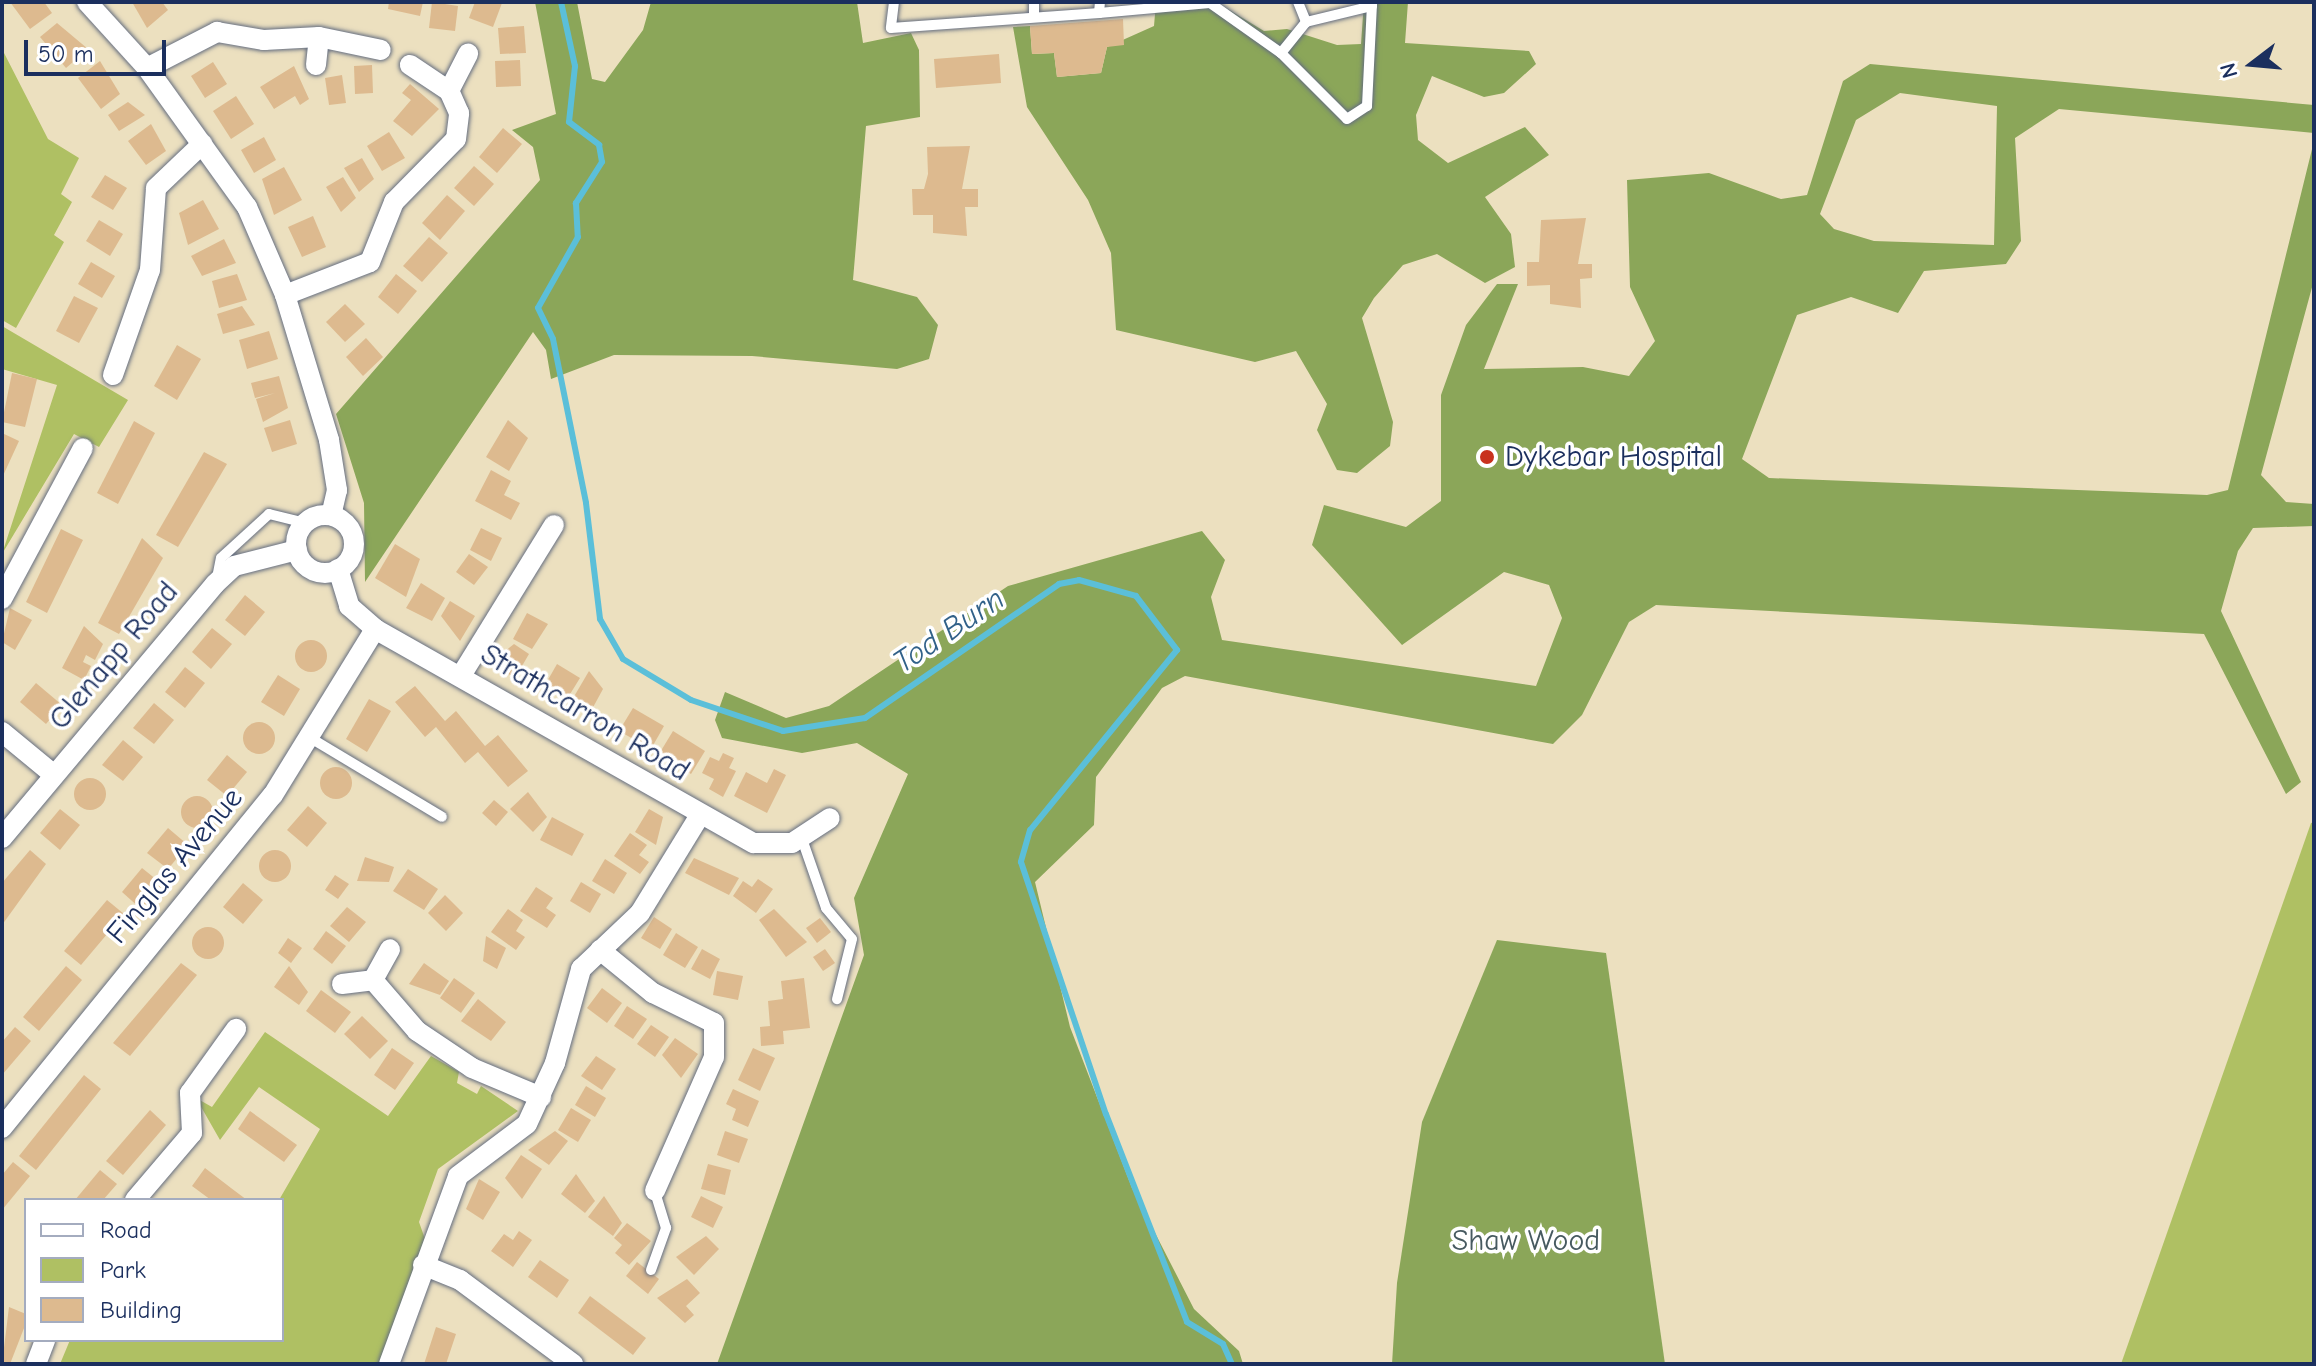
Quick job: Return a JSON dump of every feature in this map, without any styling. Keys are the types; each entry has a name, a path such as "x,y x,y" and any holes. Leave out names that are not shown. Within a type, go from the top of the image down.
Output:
{"street":[{"path":"87,2 147,68 247,207 285,295 329,440 337,490 331,515"},
{"path":"147,68 217,32 264,40 319,37 381,50"},
{"path":"316,65 319,37"},
{"path":"449,91 468,54"},
{"path":"285,295 370,262 394,202 456,139 459,113 449,91 410,65"},
{"path":"113,375 150,270 156,188 202,144"},
{"path":"2,599 83,448"},
{"path":"331,515 348,527 354,544 338,569 316,571 297,550 304,523 331,515"},
{"path":"462,674 554,525"},
{"name":"Glenapp Road","path":"2,838 215,584 234,566 297,550"},
{"name":"Strathcarron Road","path":"338,569 349,606 375,629 462,674 700,815 766,846 802,839 830,818"},
{"name":"Finglas Avenue","path":"2,1128 273,795 375,629"},
{"path":"2,732 53,774"},
{"path":"389,1364 458,1176 510,1143 541,1097 581,969 665,880 700,815"},
{"path":"373,980 390,949"},
{"path":"600,950 653,993 714,1023 714,1057 655,1191"},
{"path":"373,980 417,1031 472,1068 541,1097"},
{"path":"342,984 373,980"},
{"path":"137,1198 192,1133 190,1093 236,1029"},
{"path":"423,1265 460,1280 573,1364"},
{"path":"36,1364 44,1342"}],"lane":[{"path":"894,2 891,28 1034,16 1099,7 1210,2 1281,53 1347,119 1367,106 1372,4 1306,22 1281,53"},
{"path":"1034,2 1034,16"},
{"path":"1298,2 1306,22"},
{"path":"215,584 221,558 269,514 304,523"},
{"path":"309,737 442,817"},
{"path":"802,839 826,908 852,939 837,999"},
{"path":"651,1270 666,1228 655,1191"}],"green space":[{"path":"535,2 577,2 592,79 605,82 643,30 651,2 857,2 863,43 911,33 919,50 920,117 866,126 853,280 917,297 938,325 929,359 897,369 752,356 614,355 551,379 546,350 533,332 365,582 364,503 336,414 540,180 533,147 512,130 556,114"},
{"path":"1156,2 1216,2 1264,31 1287,29 1337,45 1361,44 1364,2 1408,2 1405,43 1529,51 1536,64 1504,93 1484,97 1432,76 1416,115 1418,140 1448,163 1525,127 1549,155 1485,197 1511,234 1515,267 1485,283 1437,254 1403,265 1374,298 1362,318 1393,422 1390,446 1357,473 1337,470 1317,430 1327,404 1296,351 1255,362 1116,330 1111,253 1088,200 1027,107 1013,27 1030,26 1032,54 1054,53 1057,77 1101,73 1107,47 1154,26"},
{"path":"2,49 48,139 79,158 61,194 72,202 54,235 64,242 16,328 2,320"},
{"path":"1870,64 2314,105 2314,133 2059,109 2015,138 2021,241 2006,264 1924,271 1898,313 1851,297 1797,315 1742,459 1769,478 2207,495 2228,490 2314,141 2314,280 2261,475 2286,502 2314,504 2314,526 2253,528 2238,551 2221,611 2301,782 2286,794 2204,634 1656,605 1629,622 1582,715 1553,744 1185,676 1162,688 1096,777 1094,825 1035,882 1070,1027 1132,1188 1194,1309 1239,1351 1243,1364 717,1364 864,955 854,898 908,774 857,743 802,753 722,738 715,720 725,692 786,718 829,706 1008,586 1202,531 1225,560 1211,597 1222,640 1536,686 1562,618 1549,585 1504,572 1402,645 1312,545 1324,505 1406,527 1441,501 1441,395 1466,325 1497,284 1518,284 1484,369 1583,367 1629,376 1655,341 1630,287 1627,180 1709,173 1781,199 1807,195 1843,81","holes":["1900,93 1997,106 1994,245 1874,241 1834,229 1820,214 1856,120"]},
{"path":"2,326 128,400 99,447 74,434 2,554 57,385 2,369"},
{"path":"2314,822 2314,1364 2121,1364 2311,823"},
{"name":"Shaw Wood","path":"1497,940 1606,953 1665,1364 1392,1364 1397,1283 1422,1122"},
{"path":"265,1032 388,1116 431,1056 459,1072 457,1083 477,1094 481,1086 518,1111 438,1169 419,1222 425,1239 383,1364 60,1364 69,1342 284,1342 284,1198 280,1198 320,1129 259,1087 220,1140 196,1098 212,1107"}],"building":[{"path":"10,2 44,2 52,13 30,29"},
{"path":"132,2 162,2 168,10 147,28"},
{"path":"389,2 423,2 420,16 388,9"},
{"path":"432,2 458,6 455,31 429,28"},
{"path":"475,2 502,3 493,27 469,18"},
{"path":"1123,19 1124,45 1107,47 1101,73 1057,77 1054,53 1032,54 1030,26"},
{"path":"57,23 88,49 66,68 40,37"},
{"path":"524,26 526,53 500,54 498,28"},
{"path":"999,54 1001,83 936,88 934,59"},
{"path":"520,60 521,86 496,87 495,61"},
{"path":"100,61 120,94 101,109 78,78"},
{"path":"213,62 227,84 205,98 191,76"},
{"path":"372,65 373,93 355,94 354,66"},
{"path":"294,66 309,99 300,105 295,96 274,109 260,87"},
{"path":"342,75 346,103 329,105 325,78"},
{"path":"410,84 439,109 412,136 393,121 411,100 402,93"},
{"path":"236,96 254,124 231,139 213,111"},
{"path":"128,102 145,115 119,131 108,115"},
{"path":"151,124 166,151 146,165 128,141"},
{"path":"503,128 522,144 497,173 479,157"},
{"path":"389,132 405,158 382,171 367,146"},
{"path":"264,137 276,160 254,173 241,150"},
{"path":"970,146 962,189 978,189 978,207 965,207 967,236 933,233 933,215 913,215 912,189 924,189 928,174 927,147"},
{"path":"362,158 374,179 359,192 344,168"},
{"path":"474,166 494,184 474,206 454,188"},
{"path":"284,167 302,200 274,215 262,179"},
{"path":"105,175 127,188 113,210 91,197"},
{"path":"343,177 356,198 341,212 326,187"},
{"path":"447,195 465,211 440,240 422,223"},
{"path":"203,200 219,229 188,245 179,213"},
{"path":"313,216 326,247 302,257 288,227"},
{"path":"1586,218 1578,264 1592,264 1592,278 1580,279 1581,308 1550,304 1550,285 1527,286 1527,262 1539,262 1541,220"},
{"path":"99,220 123,234 110,256 86,241"},
{"path":"429,237 448,253 422,282 403,266"},
{"path":"224,239 236,263 202,276 191,256"},
{"path":"91,262 115,276 102,298 78,284"},
{"path":"237,274 247,300 219,308 212,281"},
{"path":"396,274 417,291 398,314 378,297"},
{"path":"74,296 98,308 79,343 56,331"},
{"path":"345,304 365,324 345,342 326,322"},
{"path":"242,306 255,325 223,334 217,314"},
{"path":"269,331 278,359 247,369 239,340"},
{"path":"366,338 383,357 363,376 346,357"},
{"path":"177,345 201,359 177,400 154,386"},
{"path":"12,373 37,379 25,427 2,422"},
{"path":"279,376 288,408 263,422 256,399 275,393 255,398 251,383"},
{"path":"290,420 297,444 272,452 264,428"},
{"path":"508,420 528,438 509,471 486,457"},
{"path":"134,421 155,433 118,504 97,493"},
{"path":"2,433 19,441 2,478"},
{"path":"204,452 227,464 178,547 156,535"},
{"path":"491,470 511,481 504,495 520,503 511,520 475,501"},
{"path":"481,528 502,538 491,561 470,550"},
{"path":"61,529 83,540 47,613 26,602"},
{"path":"142,538 163,558 119,634 98,623"},
{"path":"395,544 420,559 406,597 375,578"},
{"path":"469,554 488,567 474,585 456,572"},
{"path":"421,583 445,598 432,621 406,608"},
{"path":"245,595 265,612 245,636 225,620"},
{"path":"450,601 475,616 460,641 441,616"},
{"path":"10,608 32,620 15,650 2,642"},
{"path":"527,613 548,624 532,649 513,639"},
{"path":"84,626 103,644 95,660 86,655 83,662 91,666 84,680 62,668"},
{"path":"212,628 232,644 211,669 192,652"},
{"path":"311,640 323,644 327,656 323,668 311,672 299,668 295,656 299,644"},
{"path":"514,644 529,654 515,678 490,663"},
{"path":"557,664 580,678 567,699 545,685"},
{"path":"185,667 205,683 185,708 165,692"},
{"path":"589,671 603,689 591,711 572,700"},
{"path":"278,675 300,689 284,716 261,702"},
{"path":"36,683 62,705 46,724 20,702"},
{"path":"415,686 445,721 456,711 485,746 498,735 528,771 508,787 478,752 465,763 436,727 425,737 395,702"},
{"path":"369,699 391,711 367,752 346,739"},
{"path":"154,703 174,720 154,744 133,728"},
{"path":"633,708 664,726 651,749 619,731"},
{"path":"259,722 270,727 275,738 270,749 259,754 248,749 243,738 248,727"},
{"path":"673,731 705,751 691,774 659,754"},
{"path":"123,740 143,757 123,781 102,765"},
{"path":"723,753 734,758 729,768 736,771 723,797 709,789 714,779 702,773 710,757 719,761"},
{"path":"227,755 247,772 227,796 207,780"},
{"path":"336,767 348,771 352,783 348,795 336,799 324,795 320,783 324,771"},
{"path":"774,769 786,775 767,813 734,796 746,772 767,783"},
{"path":"90,778 102,782 106,794 102,806 90,810 78,806 74,794 78,782"},
{"path":"528,792 547,817 533,832 510,809"},
{"path":"197,796 209,800 213,812 209,824 197,828 185,824 181,812 185,800"},
{"path":"494,800 508,812 496,826 482,813"},
{"path":"308,806 327,823 307,847 287,830"},
{"path":"60,809 80,825 60,850 40,833"},
{"path":"649,809 663,817 656,845 635,832"},
{"path":"552,817 584,834 572,856 540,840"},
{"path":"168,828 188,845 168,869 147,853"},
{"path":"630,833 647,845 639,855 649,862 640,874 614,856"},
{"path":"30,850 46,864 2,925 2,883"},
{"path":"275,850 286,855 291,866 286,877 275,882 264,877 259,866 264,855"},
{"path":"365,857 394,867 389,882 357,881"},
{"path":"694,858 739,878 729,895 685,873"},
{"path":"605,859 627,873 614,894 592,881"},
{"path":"142,868 162,884 141,909 122,892"},
{"path":"408,869 438,889 424,910 393,891"},
{"path":"335,875 349,884 338,899 325,890"},
{"path":"758,879 773,889 756,913 733,896 743,881 752,887"},
{"path":"581,882 601,894 590,913 570,901"},
{"path":"243,883 263,900 243,924 223,907"},
{"path":"536,887 553,898 546,908 556,915 547,928 520,911"},
{"path":"445,895 463,913 446,931 428,913"},
{"path":"107,900 124,914 81,965 64,951"},
{"path":"347,907 366,922 349,942 330,926"},
{"path":"508,909 523,920 516,931 525,937 516,950 491,932"},
{"path":"774,909 807,942 786,957 759,920"},
{"path":"654,917 672,929 660,949 641,938"},
{"path":"820,918 831,932 817,943 806,928"},
{"path":"208,927 220,931 224,943 220,955 208,959 196,955 192,943 196,931"},
{"path":"326,931 346,946 332,964 313,949"},
{"path":"676,933 698,947 685,968 663,955"},
{"path":"486,936 506,948 497,969 483,961"},
{"path":"288,938 302,948 291,963 278,953"},
{"path":"702,949 720,959 710,979 691,969"},
{"path":"825,949 835,963 823,971 813,957"},
{"path":"181,963 197,975 130,1056 113,1043"},
{"path":"424,963 449,981 440,995 409,984"},
{"path":"66,966 82,980 39,1031 23,1017"},
{"path":"289,966 308,992 299,1005 274,987"},
{"path":"717,971 743,976 738,1000 713,995"},
{"path":"454,978 475,993 461,1013 440,998"},
{"path":"804,978 810,1028 783,1031 784,1044 761,1046 760,1027 770,1026 768,1001 783,999 781,981"},
{"path":"602,988 622,1003 607,1023 587,1008"},
{"path":"321,990 351,1012 335,1033 306,1011"},
{"path":"478,999 506,1022 491,1041 461,1021"},
{"path":"627,1006 647,1019 633,1039 614,1026"},
{"path":"362,1016 388,1041 370,1059 344,1034"},
{"path":"651,1025 669,1037 655,1057 637,1044"},
{"path":"15,1027 31,1041 2,1075 2,1042"},
{"path":"675,1038 698,1054 681,1078 662,1055"},
{"path":"392,1048 414,1063 395,1090 374,1075"},
{"path":"753,1048 775,1058 760,1091 738,1080"},
{"path":"596,1056 616,1069 602,1090 581,1076"},
{"path":"84,1075 101,1089 36,1170 19,1156"},
{"path":"586,1086 606,1098 595,1117 575,1105"},
{"path":"733,1089 759,1101 748,1127 732,1120 736,1109 726,1104"},
{"path":"571,1108 591,1120 578,1142 558,1130"},
{"path":"150,1110 166,1125 123,1175 106,1161"},
{"path":"250,1111 297,1145 284,1162 238,1129"},
{"path":"555,1131 568,1141 549,1165 528,1150"},
{"path":"725,1131 748,1139 739,1163 717,1155"},
{"path":"521,1155 542,1169 522,1199 505,1178"},
{"path":"13,1162 30,1176 2,1210 2,1175"},
{"path":"708,1164 731,1170 725,1195 701,1189"},
{"path":"205,1168 244,1198 208,1198 192,1186"},
{"path":"100,1170 117,1184 105,1198 77,1198"},
{"path":"576,1174 595,1201 585,1213 561,1194"},
{"path":"479,1179 500,1192 483,1220 466,1209"},
{"path":"604,1196 622,1223 613,1236 588,1217"},
{"path":"701,1196 723,1207 713,1228 691,1217"},
{"path":"627,1223 651,1241 629,1265 615,1253 622,1245 614,1238"},
{"path":"519,1231 532,1240 513,1267 491,1251 504,1234 513,1240"},
{"path":"706,1236 719,1249 694,1275 676,1257"},
{"path":"540,1260 569,1280 557,1298 528,1277"},
{"path":"637,1262 659,1279 648,1294 626,1276"},
{"path":"687,1279 700,1293 686,1306 694,1315 685,1323 657,1298"},
{"path":"590,1296 646,1338 633,1355 578,1313"},
{"path":"9,1307 24,1313 24,1328 10,1364 2,1364"},
{"path":"436,1327 456,1334 446,1364 424,1364"}],"waterway":[{"name":"Tod Burn","path":"561,2 575,66 569,122 599,145 602,162 576,203 578,237 538,308 553,339 586,503 600,619 623,659 691,700 783,731 865,718 1059,584 1079,580 1136,596 1177,650 1030,830 1021,862 1106,1114 1187,1322 1223,1344 1232,1364"}],"place":[{"name":"Dykebar Hospital","path":"1487,457"}]}
